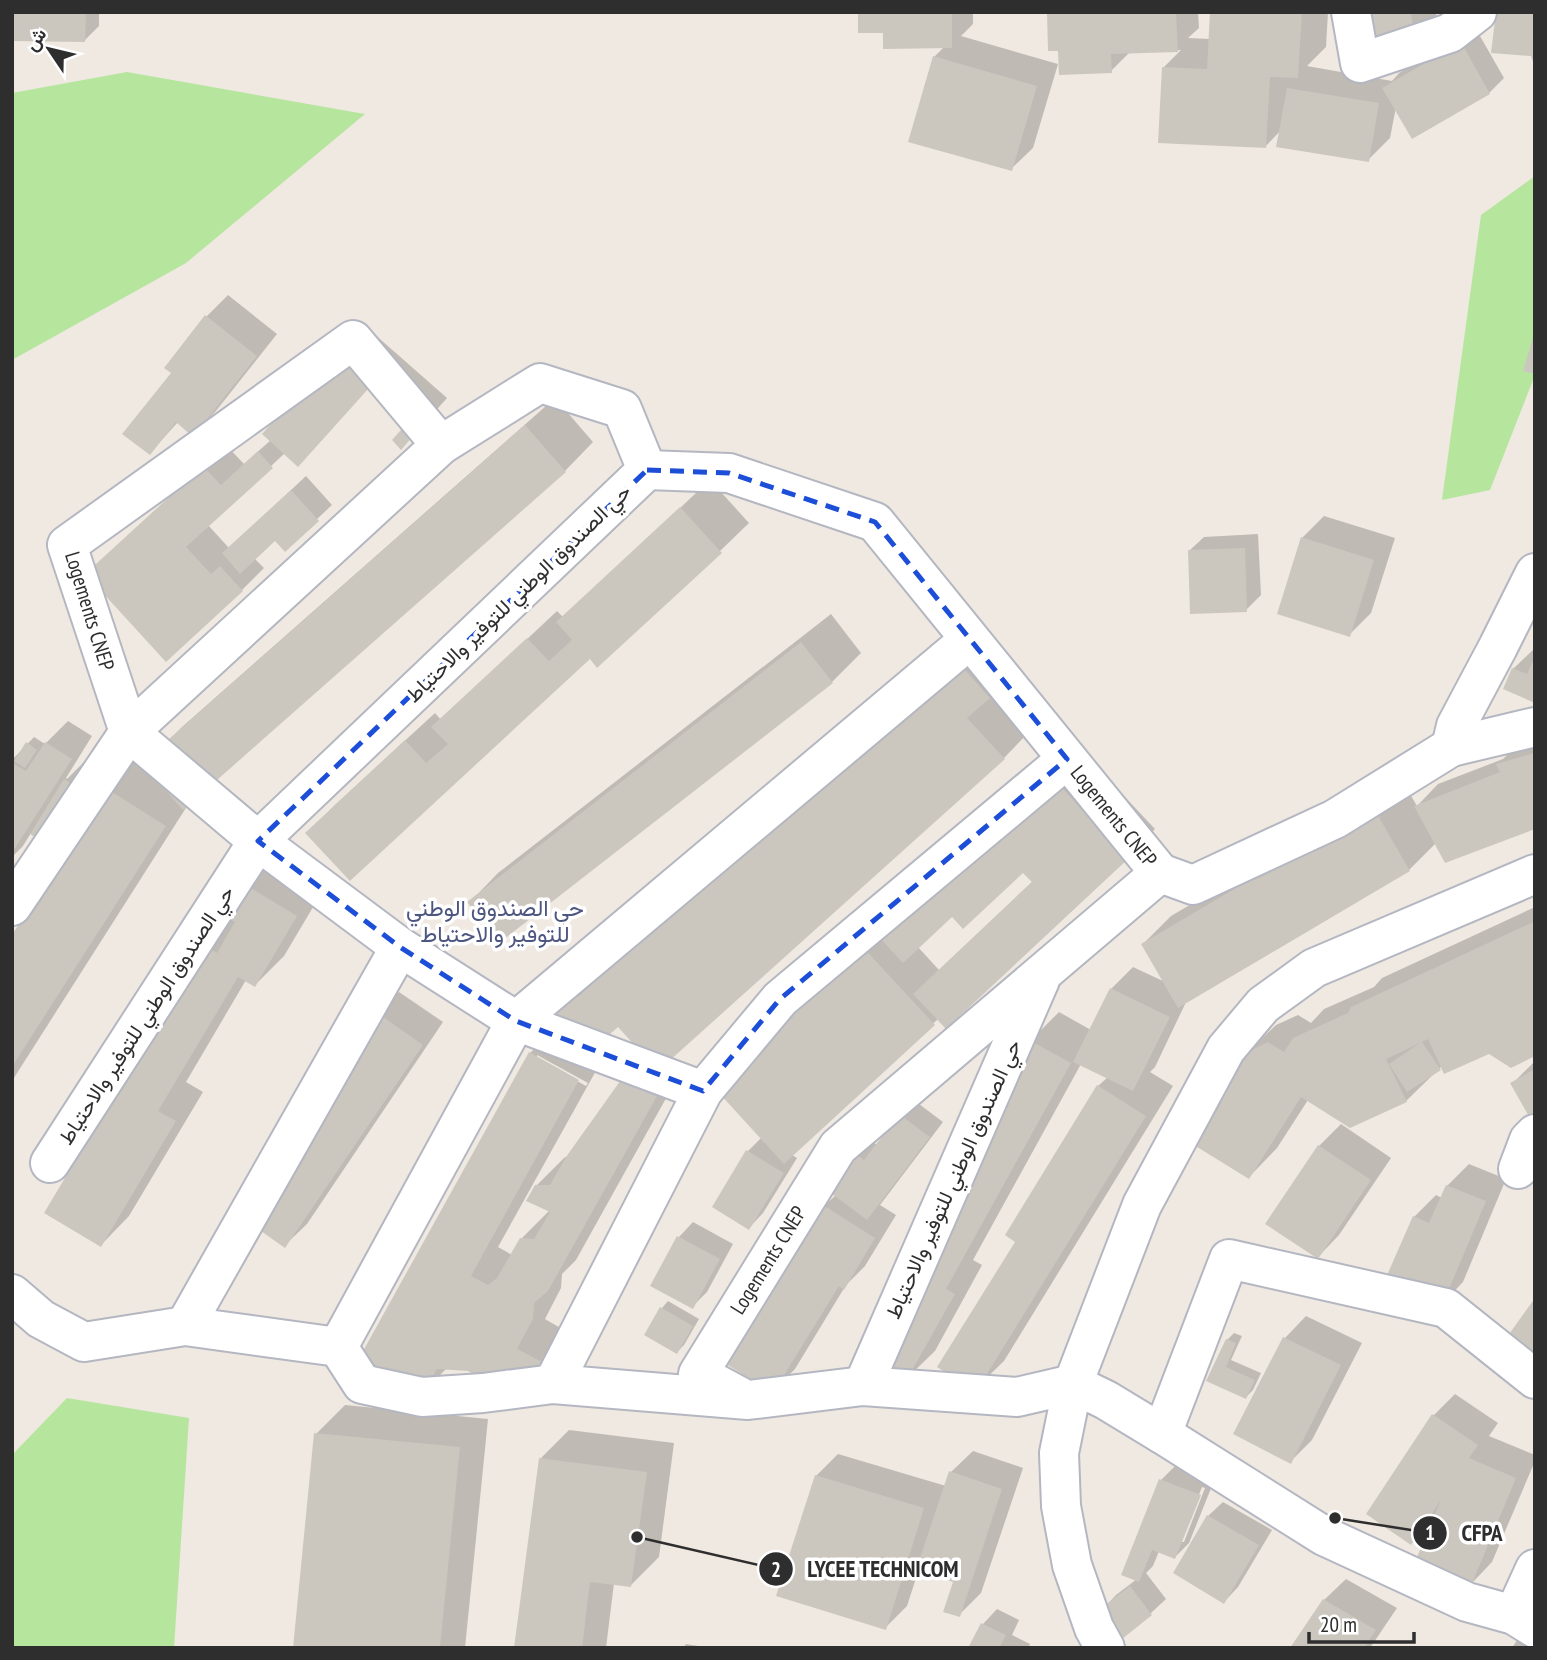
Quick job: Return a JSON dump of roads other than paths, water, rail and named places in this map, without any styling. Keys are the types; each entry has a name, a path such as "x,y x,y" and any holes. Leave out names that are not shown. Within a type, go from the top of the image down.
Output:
{"street":[{"path":"1351,12 1360,64 1450,33 1476,12"},
{"name":"Logements CNEP","path":"129,732 67,545 353,340 441,445"},
{"name":"حي الصندوق الوطني للتوفير والاحتياط","path":"12,906 129,732 441,445 540,383 622,409 647,470 258,841 50,1163"},
{"name":"Logements CNEP","path":"647,470 729,473 875,522 1160,873 838,1147 698,1374 748,1400"},
{"path":"1451,747 1456,726 1535,573"},
{"path":"338,1347 516,1021 969,640"},
{"path":"1160,873 1192,885 1335,819 1451,747 1535,727"},
{"path":"129,732 258,841 400,947 516,1021 703,1091"},
{"path":"553,1384 703,1091 780,999 1067,759"},
{"path":"1105,1648 1094,1628 1072,1564 1061,1506 1059,1453 1073,1384 1142,1205 1226,1049 1263,1005 1314,968 1535,874"},
{"path":"185,1326 400,947"},
{"name":"حي الصندوق الوطني للتوفير والاحتياط","path":"863,1386 1044,972"},
{"path":"1518,1169 1529,1140 1535,1134"},
{"path":"1162,1434 1229,1259 1446,1308 1535,1379"},
{"path":"12,1294 41,1319 84,1342 185,1326 338,1347 362,1384 422,1397 553,1384 748,1400 863,1386 1017,1397 1073,1384 1162,1434 1324,1536 1467,1602 1524,1622 1535,1569"}],"place":[{"name":"CFPA","path":"1335,1518"},
{"name":"LYCEE TECHNICOM","path":"637,1537"}],"district":[{"name":"حي الصندوق الوطني للتوفير والاحتياط","path":"495,920"}]}
